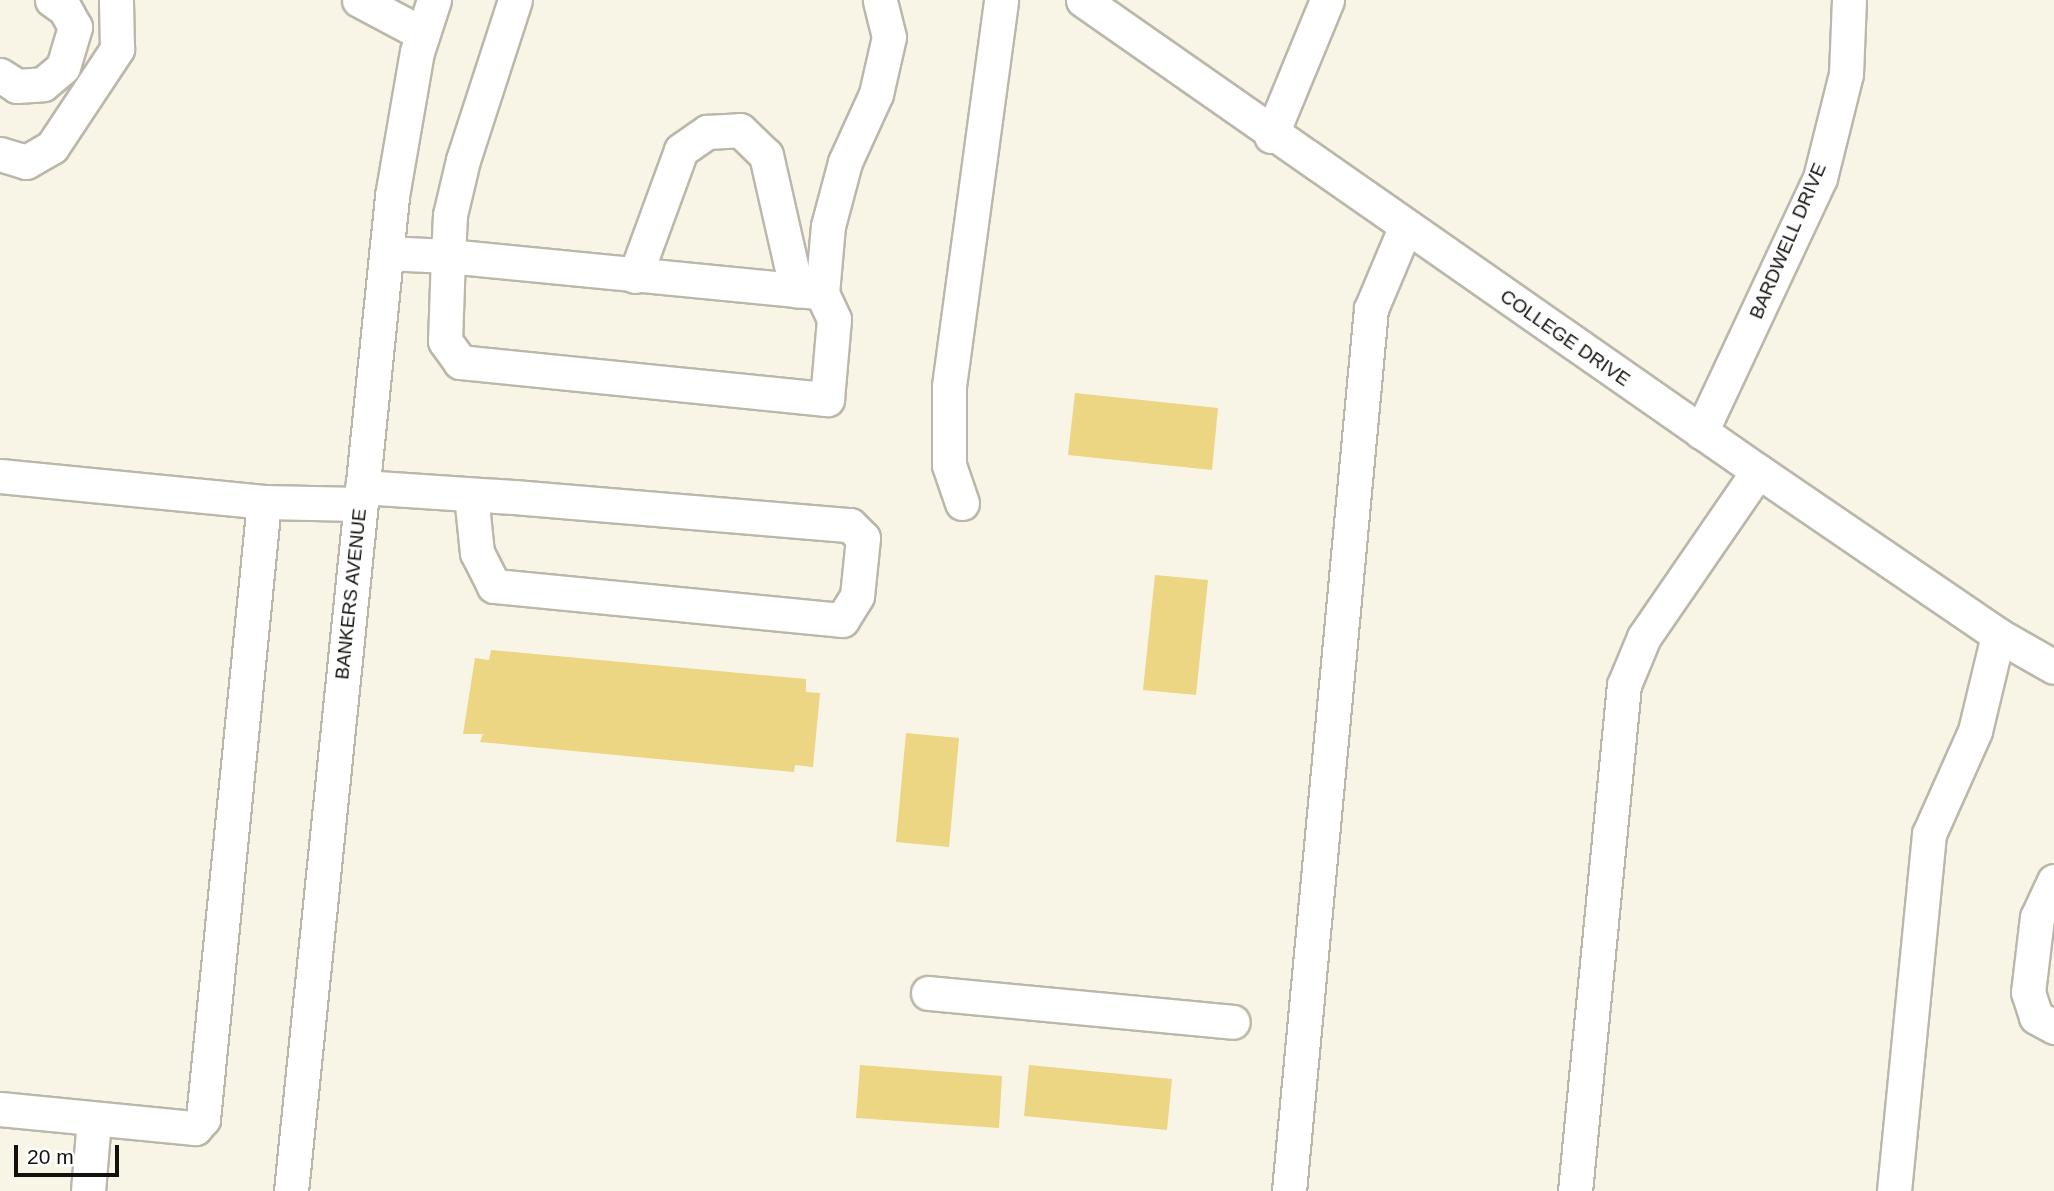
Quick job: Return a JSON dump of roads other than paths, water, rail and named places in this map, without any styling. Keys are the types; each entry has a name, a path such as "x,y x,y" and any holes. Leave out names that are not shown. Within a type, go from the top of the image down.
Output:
{"street":[{"path":"0,75 17,86 43,84 63,67 75,27 65,9 52,0"},
{"path":"0,154 26,162 52,147 117,49 116,0"},
{"path":"359,0 423,34"},
{"name":"BANKERS AVENUE","path":"290,1191 386,253 423,34 434,0"},
{"path":"515,0 463,160 448,256 445,341 449,353 476,366 827,399 834,319 810,292 766,155 740,130 707,132 681,150 635,276"},
{"path":"810,292 845,162 876,94 889,37 880,0"},
{"path":"962,502 949,465 949,386 1000,0"},
{"name":"COLLEGE DRIVE","path":"1083,0 1271,136 1701,432 1998,635 2054,667"},
{"path":"1271,136 1327,0"},
{"name":"BARDWELL DRIVE","path":"1701,432 1820,178 1846,74 1849,0"},
{"path":"1289,1191 1371,309 1405,228"},
{"path":"386,253 448,256 810,292"},
{"path":"1575,1191 1624,685 1644,637 1758,471"},
{"path":"0,475 264,502 361,496 471,495 850,525 863,538 857,596 842,620 494,586 477,553 471,495"},
{"path":"0,1110 195,1128 202,1119 264,502"},
{"path":"1894,1191 1929,834 1975,731 1998,635"},
{"path":"2054,881 2045,936 2028,992 2036,1017 2054,1027"},
{"path":"928,993 1233,1022"},
{"path":"88,1191 94,1118"}]}
